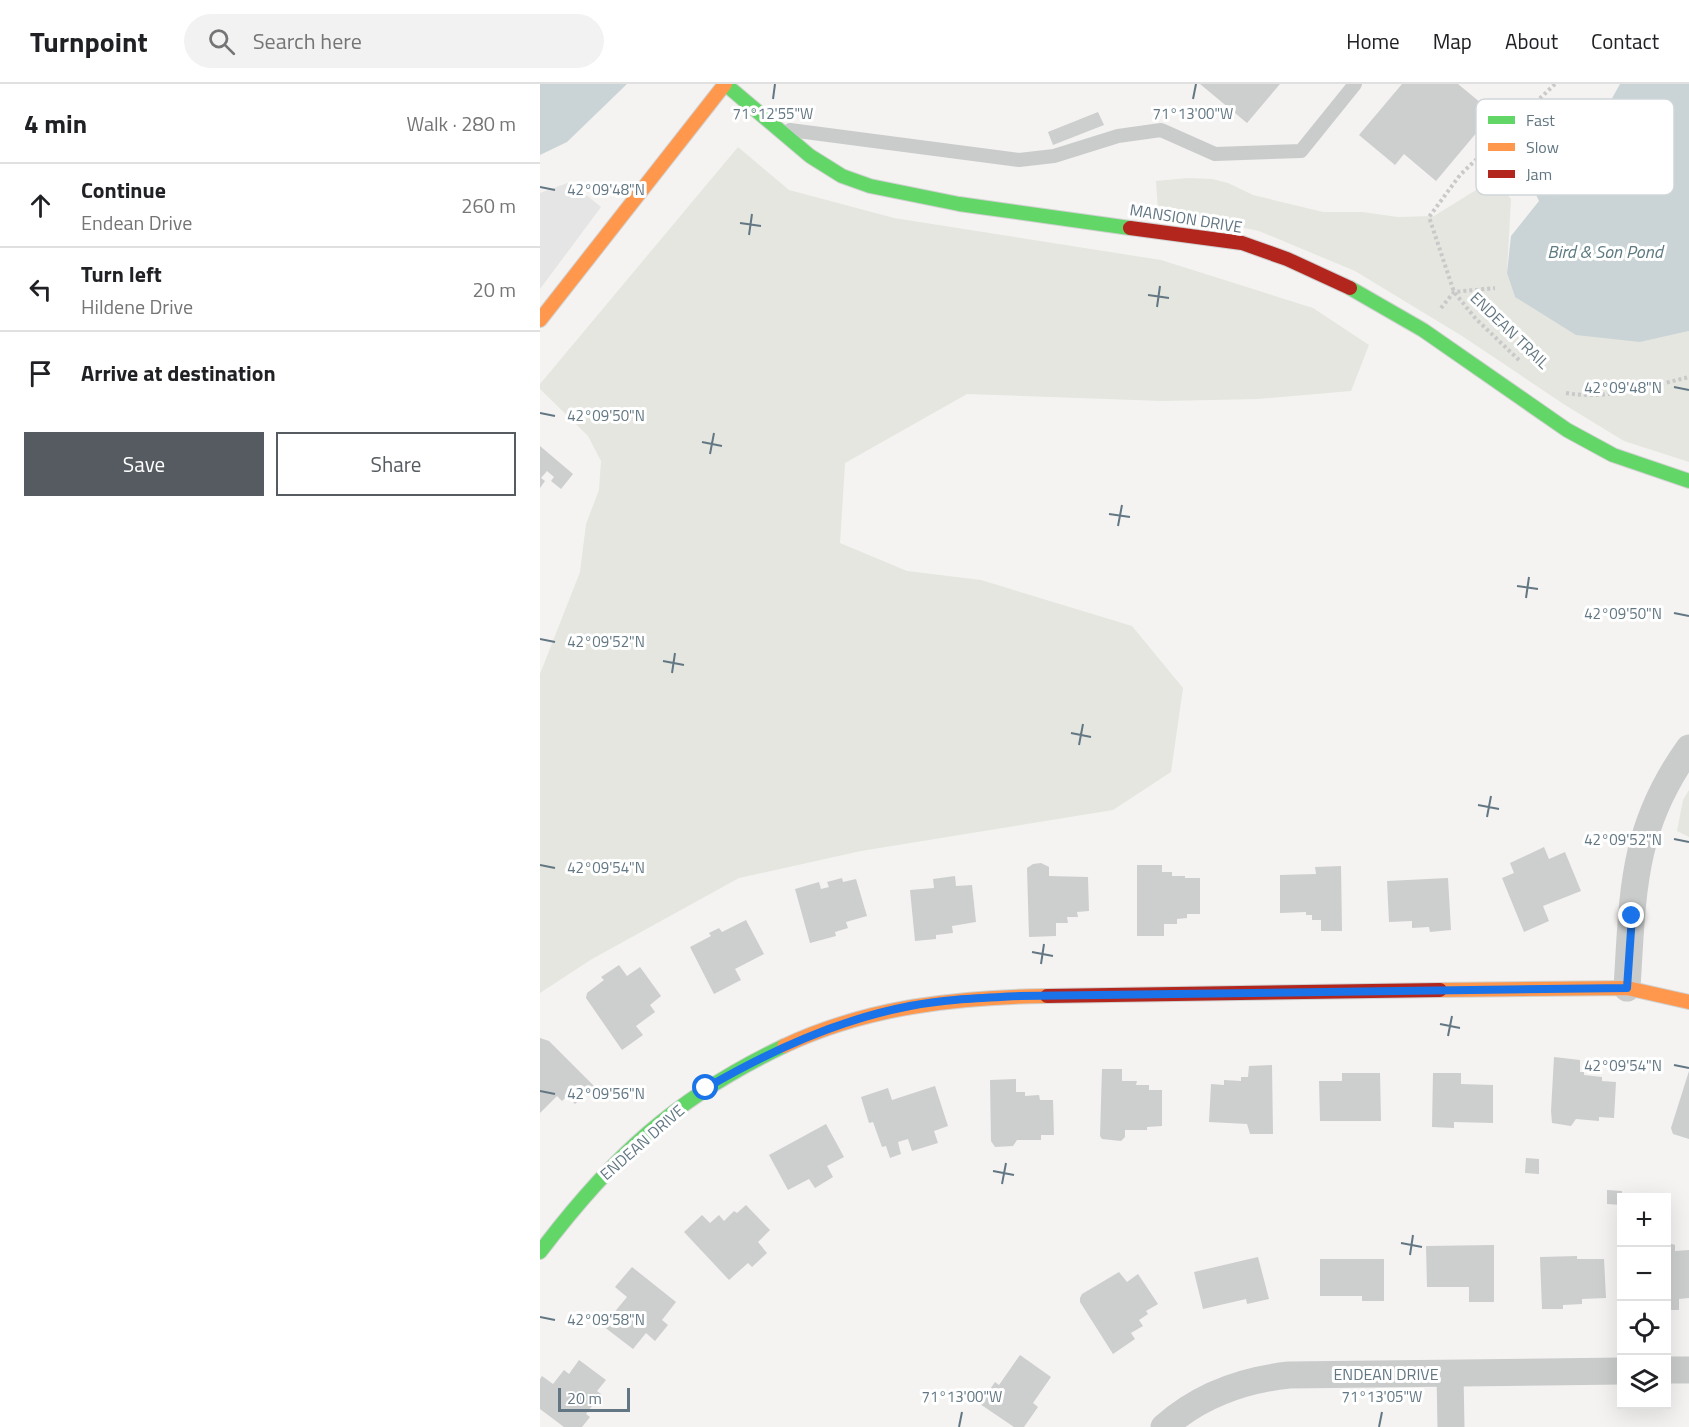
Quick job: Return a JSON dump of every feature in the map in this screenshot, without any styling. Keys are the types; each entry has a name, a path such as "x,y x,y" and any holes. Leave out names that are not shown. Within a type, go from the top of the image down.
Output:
{"street":[{"name":"MANSION DRIVE","path":"725,84 810,156 842,176 870,186 959,204 1242,243 1287,259 1347,286 1423,330 1567,430 1613,454 1689,481"},
{"path":"540,320 725,84"},
{"path":"1627,988 1634,886 1639,856 1658,800 1671,774 1689,748"},
{"name":"ENDEAN DRIVE","path":"540,1252 583,1197 620,1157 662,1120 706,1088 754,1061 804,1038 856,1020 910,1006 965,999 1020,996 1627,988 1689,1002"},
{"path":"1671,1370 1689,1370"},
{"name":"ENDEAN DRIVE","path":"1164,1427 1189,1407 1207,1397 1237,1385 1268,1377 1617,1371"},
{"path":"1450,1374 1451,1427"}],"lane":[{"path":"776,128 1019,160 1054,156 1118,136 1161,130 1215,154 1301,151 1355,84"}],"path":[{"path":"1538,99 1555,84"},
{"path":"1476,159 1460,175 1429,217 1454,292 1495,288"},
{"name":"ENDEAN TRAIL","path":"1454,292 1476,319 1520,361"},
{"path":"1558,392 1576,395 1633,392 1689,377"}],"shaded area":[{"path":"738,147 789,190 894,218 1161,260 1313,308 1369,345 1351,391 1258,399 1162,401 967,394 845,463 840,543 907,571 981,580 1132,626 1183,688 1171,772 1113,810 861,851 739,878 592,959 540,993 540,674 580,572 586,524 599,490 601,461 588,436 540,389 540,384"},
{"path":"1188,178 1212,179 1228,183 1253,195 1323,212 1362,212 1398,217 1434,216 1476,190 1476,195 1507,195 1511,199 1507,273 1515,297 1640,342 1689,331 1689,462 1624,441 1565,405 1462,336 1355,271 1259,231 1158,210 1156,181"},
{"path":"570,182 601,207 540,289 540,193"},
{"path":"1689,790 1689,837 1677,831 1683,800"}],"water":[{"path":"540,84 627,84 567,142 540,155"},
{"name":"Bird & Son Pond","path":"1620,84 1689,84 1689,331 1640,342 1576,335 1515,297 1507,273 1511,236 1539,201 1536,195 1674,195 1674,99 1612,99"}],"building":[{"path":"1200,84 1280,84 1247,123"},
{"path":"1402,84 1458,84 1476,99 1476,133 1436,181 1404,154 1395,165 1359,135"},
{"path":"1098,112 1104,125 1053,145 1048,132"},
{"path":"540,446 573,474 561,489 551,481 554,477 547,471 541,478 545,481 540,488"},
{"path":"1544,847 1549,859 1565,852 1581,891 1543,906 1549,921 1524,932 1502,878 1514,873 1510,863"},
{"path":"1041,863 1049,867 1049,876 1088,877 1089,911 1077,912 1078,917 1067,917 1068,923 1056,923 1056,936 1029,937 1027,868"},
{"path":"1137,865 1162,865 1162,872 1172,872 1172,876 1200,878 1200,914 1187,914 1187,918 1177,919 1177,924 1164,924 1164,936 1137,936"},
{"path":"1341,866 1342,931 1321,931 1321,920 1312,920 1312,915 1306,915 1306,912 1280,913 1280,875 1316,874 1315,867"},
{"path":"955,876 956,886 972,885 976,922 952,926 953,933 936,935 936,939 915,941 910,890 934,888 933,879"},
{"path":"842,878 843,882 856,879 867,916 846,922 848,928 835,932 836,936 810,943 795,889 819,882 821,889 829,887 827,882"},
{"path":"1448,878 1451,930 1430,932 1429,927 1412,928 1412,921 1389,922 1387,881"},
{"path":"746,920 764,954 735,969 741,980 714,994 690,947 711,936 709,933 719,928 722,932"},
{"path":"619,965 627,976 640,967 661,996 650,1005 655,1012 636,1026 643,1035 622,1050 586,998 587,993 604,980 601,977"},
{"path":"540,1038 549,1041 594,1086 575,1104 567,1096 562,1101 557,1096 540,1113"},
{"path":"1554,1057 1580,1060 1580,1072 1584,1072 1584,1075 1602,1077 1602,1081 1616,1082 1614,1118 1599,1117 1599,1121 1576,1119 1571,1126 1552,1123"},
{"path":"1272,1065 1273,1134 1250,1134 1247,1124 1209,1122 1211,1084 1224,1085 1224,1080 1241,1081 1241,1077 1248,1077 1249,1066"},
{"path":"1102,1069 1122,1069 1122,1081 1137,1081 1136,1085 1149,1085 1149,1090 1162,1090 1162,1126 1147,1127 1147,1130 1125,1130 1125,1137 1121,1141 1102,1139 1100,1136"},
{"path":"1689,1071 1689,1139 1673,1134 1671,1128"},
{"path":"1342,1073 1380,1073 1381,1121 1320,1121 1319,1081 1342,1081"},
{"path":"1433,1073 1461,1073 1461,1084 1493,1085 1493,1123 1454,1122 1454,1128 1432,1127"},
{"path":"1016,1079 1016,1092 1025,1092 1025,1096 1039,1095 1040,1100 1053,1100 1054,1135 1041,1135 1041,1140 1017,1140 1013,1146 995,1147 991,1141 990,1080"},
{"path":"935,1086 948,1126 934,1131 938,1143 912,1151 908,1139 898,1142 901,1154 890,1158 886,1146 882,1147 873,1122 869,1123 861,1097 888,1088 892,1100"},
{"path":"826,1124 844,1157 827,1166 833,1177 815,1188 809,1179 788,1190 769,1155"},
{"path":"1526,1158 1539,1159 1539,1174 1525,1173"},
{"path":"1607,1190 1622,1191 1622,1193 1617,1193 1617,1205 1607,1204"},
{"path":"746,1205 770,1230 758,1242 767,1253 752,1267 748,1263 729,1280 684,1232 702,1215 710,1223 719,1215 724,1221 734,1211 737,1213"},
{"path":"1671,1244 1675,1245 1675,1251 1689,1250 1689,1298 1679,1299 1679,1310 1671,1310"},
{"path":"1494,1245 1494,1302 1469,1302 1469,1287 1427,1287 1426,1246"},
{"path":"1577,1256 1577,1259 1604,1259 1606,1298 1582,1299 1582,1304 1563,1305 1563,1309 1542,1309 1540,1257"},
{"path":"1258,1257 1269,1299 1247,1304 1246,1299 1203,1309 1194,1272"},
{"path":"1320,1259 1384,1259 1384,1301 1362,1301 1362,1296 1320,1296"},
{"path":"632,1267 676,1302 662,1320 668,1325 655,1341 646,1333 633,1349 603,1326 627,1297 615,1287"},
{"path":"1119,1272 1127,1282 1138,1274 1158,1304 1146,1311 1148,1314 1139,1320 1143,1326 1131,1333 1135,1339 1113,1354 1080,1302 1080,1298 1082,1294"},
{"path":"1020,1355 1051,1377 1033,1403 1038,1407 1024,1427 1014,1427 980,1404 995,1382 999,1385"},
{"path":"579,1360 606,1380 597,1391 601,1394 586,1414 590,1417 582,1427 564,1427 540,1409 540,1379 542,1376 553,1384 564,1370 569,1374"}],"waterway":[{"path":"1603,195 1620,201 1689,206"}],"traffic: fast":[{"path":"725,84 810,156 842,176 870,186 959,204 1130,228"},
{"path":"1350,288 1423,330 1567,430 1613,455 1689,481"},
{"path":"540,1252 593,1187 648,1133 710,1087 784,1046"}],"traffic: slow":[{"path":"540,320 725,84"},
{"path":"1440,990 1627,988 1689,1002"},
{"path":"784,1046 815,1033 880,1013 946,1002 1047,996"}],"traffic: jam":[{"path":"1130,228 1242,243 1287,259 1350,288"},
{"path":"1047,996 1440,990"}],"route":[{"path":"706,1088 754,1061 804,1038 856,1020 910,1006 965,999 1020,996 1627,988 1632,916"}]}
